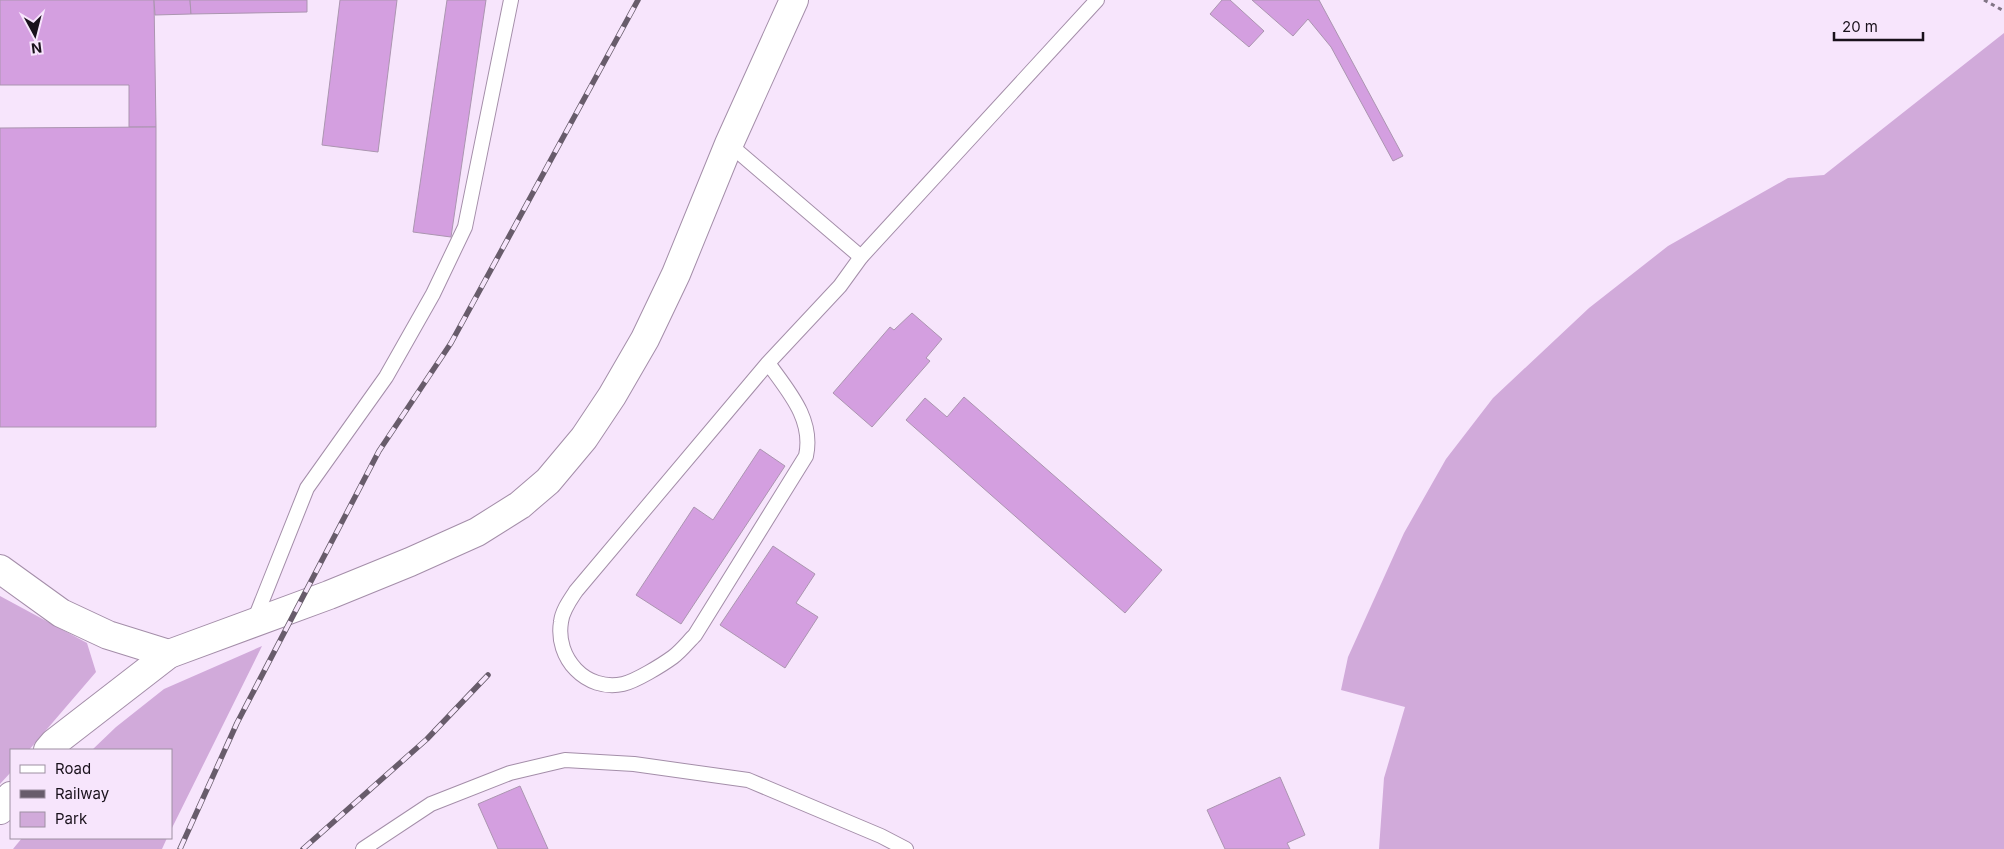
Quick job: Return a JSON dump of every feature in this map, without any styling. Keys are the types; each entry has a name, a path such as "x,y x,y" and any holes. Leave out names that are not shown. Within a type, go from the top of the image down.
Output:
{"street":[{"path":"49,749 54,743 169,654 365,580 477,532 520,505 548,481 593,424 612,396 645,339 676,274 729,144 794,0"},
{"path":"0,569 61,613 108,635 169,654"},
{"path":"0,810 10,797"}],"lane":[{"path":"253,622 307,488 386,377 433,294 465,227 511,0"},
{"path":"768,363 800,408 804,418 808,442 806,456 694,635 674,657 625,684 602,683 580,674 565,654 561,638 560,621 576,591 768,363 840,286 861,257 1097,0"},
{"path":"729,144 861,257"},
{"path":"363,849 431,804 510,773 565,760 634,764 748,780 881,836 906,849"}],"path":[{"path":"1984,0 2004,11"}],"green space":[{"path":"2004,33 2004,849 1379,849 1384,778 1405,707 1341,690 1348,657 1404,533 1446,459 1493,398 1589,308 1668,246 1788,178 1824,175"},
{"path":"0,596 87,643 96,672 30,749 10,749 10,773 0,784"},
{"path":"262,646 172,828 172,749 93,749 116,727 164,689"},
{"path":"21,839 167,839 162,849 13,849"}],"building":[{"path":"0,0 154,0 156,127 129,127 129,85 0,85"},
{"path":"154,0 190,0 191,14 155,15"},
{"path":"190,0 307,0 307,12 191,14"},
{"path":"340,0 397,0 378,152 322,145"},
{"path":"447,0 486,0 451,237 413,232"},
{"path":"1222,0 1230,0 1264,31 1249,47 1210,14"},
{"path":"1252,0 1319,0 1403,156 1393,161 1331,47 1308,19 1293,36"},
{"path":"156,127 156,427 0,427 0,128"},
{"path":"912,313 942,339 926,358 930,361 872,427 833,393 890,327 894,330"},
{"path":"964,397 1162,570 1125,613 906,420 925,398 947,417"},
{"path":"760,449 785,466 681,624 636,595 694,507 713,520"},
{"path":"773,546 815,574 796,603 818,617 785,668 720,625"},
{"path":"1280,777 1305,835 1287,843 1290,849 1225,849 1207,810"},
{"path":"520,786 548,849 498,849 478,804"}],"railway":[{"path":"180,849 237,723 379,451 451,343 638,0"},
{"path":"303,849 427,739 488,675"}]}
